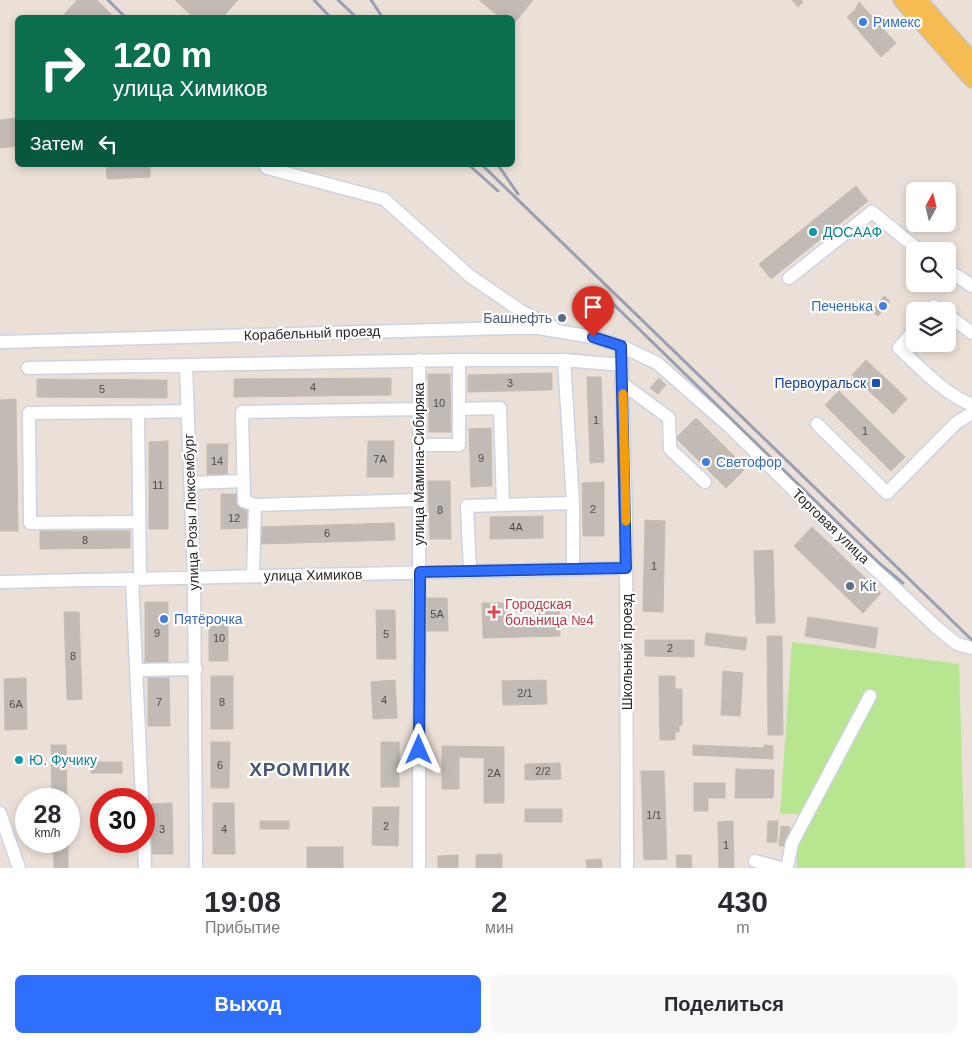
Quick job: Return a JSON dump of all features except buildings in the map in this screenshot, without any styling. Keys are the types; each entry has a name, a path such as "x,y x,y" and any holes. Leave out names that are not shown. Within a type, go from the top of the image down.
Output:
{"main road":[{"path":"902,0 972,79"},
{"path":"918,0 972,61"}],"street":[{"path":"265,167 384,199 470,276 521,311 562,331"},
{"path":"788,278 872,212 909,242"},
{"path":"956,275 972,286"},
{"path":"956,321 972,333"},
{"name":"Корабельный проезд","path":"0,342 538,328 562,331 621,346"},
{"path":"906,340 899,348 937,384 958,400 972,405"},
{"name":"Школьный проезд","path":"621,346 626,568 628,868"},
{"name":"Торговая улица","path":"621,346 641,354 671,374 730,427 936,627 957,644 972,648"},
{"path":"28,368 419,360 564,360 622,365"},
{"name":"улица Мамина-Сибиряка","path":"419,360 419,868"},
{"path":"419,445 459,445 459,360"},
{"path":"564,360 573,503 573,569"},
{"name":"улица Розы Люксембург","path":"186,366 196,669 196,868"},
{"path":"623,384 669,418 670,449 705,482"},
{"path":"459,409 500,408 503,505"},
{"path":"419,409 242,412 244,501 255,505 419,500"},
{"path":"139,522 30,523 29,412 188,411"},
{"path":"138,412 139,522 136,579 136,670 141,788"},
{"path":"817,424 886,493 956,423 972,413"},
{"path":"191,483 244,481"},
{"path":"470,571 467,506 573,503"},
{"path":"253,576 255,505"},
{"name":"улица Химиков","path":"0,582 626,568"},
{"path":"136,670 196,669"},
{"path":"787,868 792,844 870,696"},
{"path":"0,813 19,868"},
{"path":"144,853 145,868"},
{"path":"755,861 781,868"}],"green space":[{"path":"792,642 959,664 965,868 797,868 797,814 780,814"}],"railway":[{"path":"108,0 123,15"},
{"path":"314,0 328,15"},
{"path":"338,0 354,15"},
{"path":"371,0 381,15"},
{"path":"471,167 498,191"},
{"path":"484,167 972,640"},
{"path":"499,167 518,194"},
{"path":"601,292 879,563 903,583"}],"slow traffic":[{"path":"623,394 626,521"}],"place":[{"name":"Римекс","path":"863,22"},
{"name":"ДОСААФ","path":"813,232"},
{"name":"Печенька","path":"883,306"},
{"name":"Башнефть","path":"562,318"},
{"name":"Первоуральск","path":"876,383"},
{"name":"Светофор","path":"706,462"},
{"name":"Kit","path":"850,586"},
{"name":"Городская больница №4","path":"494,612"},
{"name":"Пятёрочка","path":"164,619"},
{"name":"Ю. Фучику","path":"19,760"}],"district":[{"name":"ХРОМПИК","path":"300,769"}],"route":[{"path":"419,750 420,572 626,568 621,346 593,337"}]}
